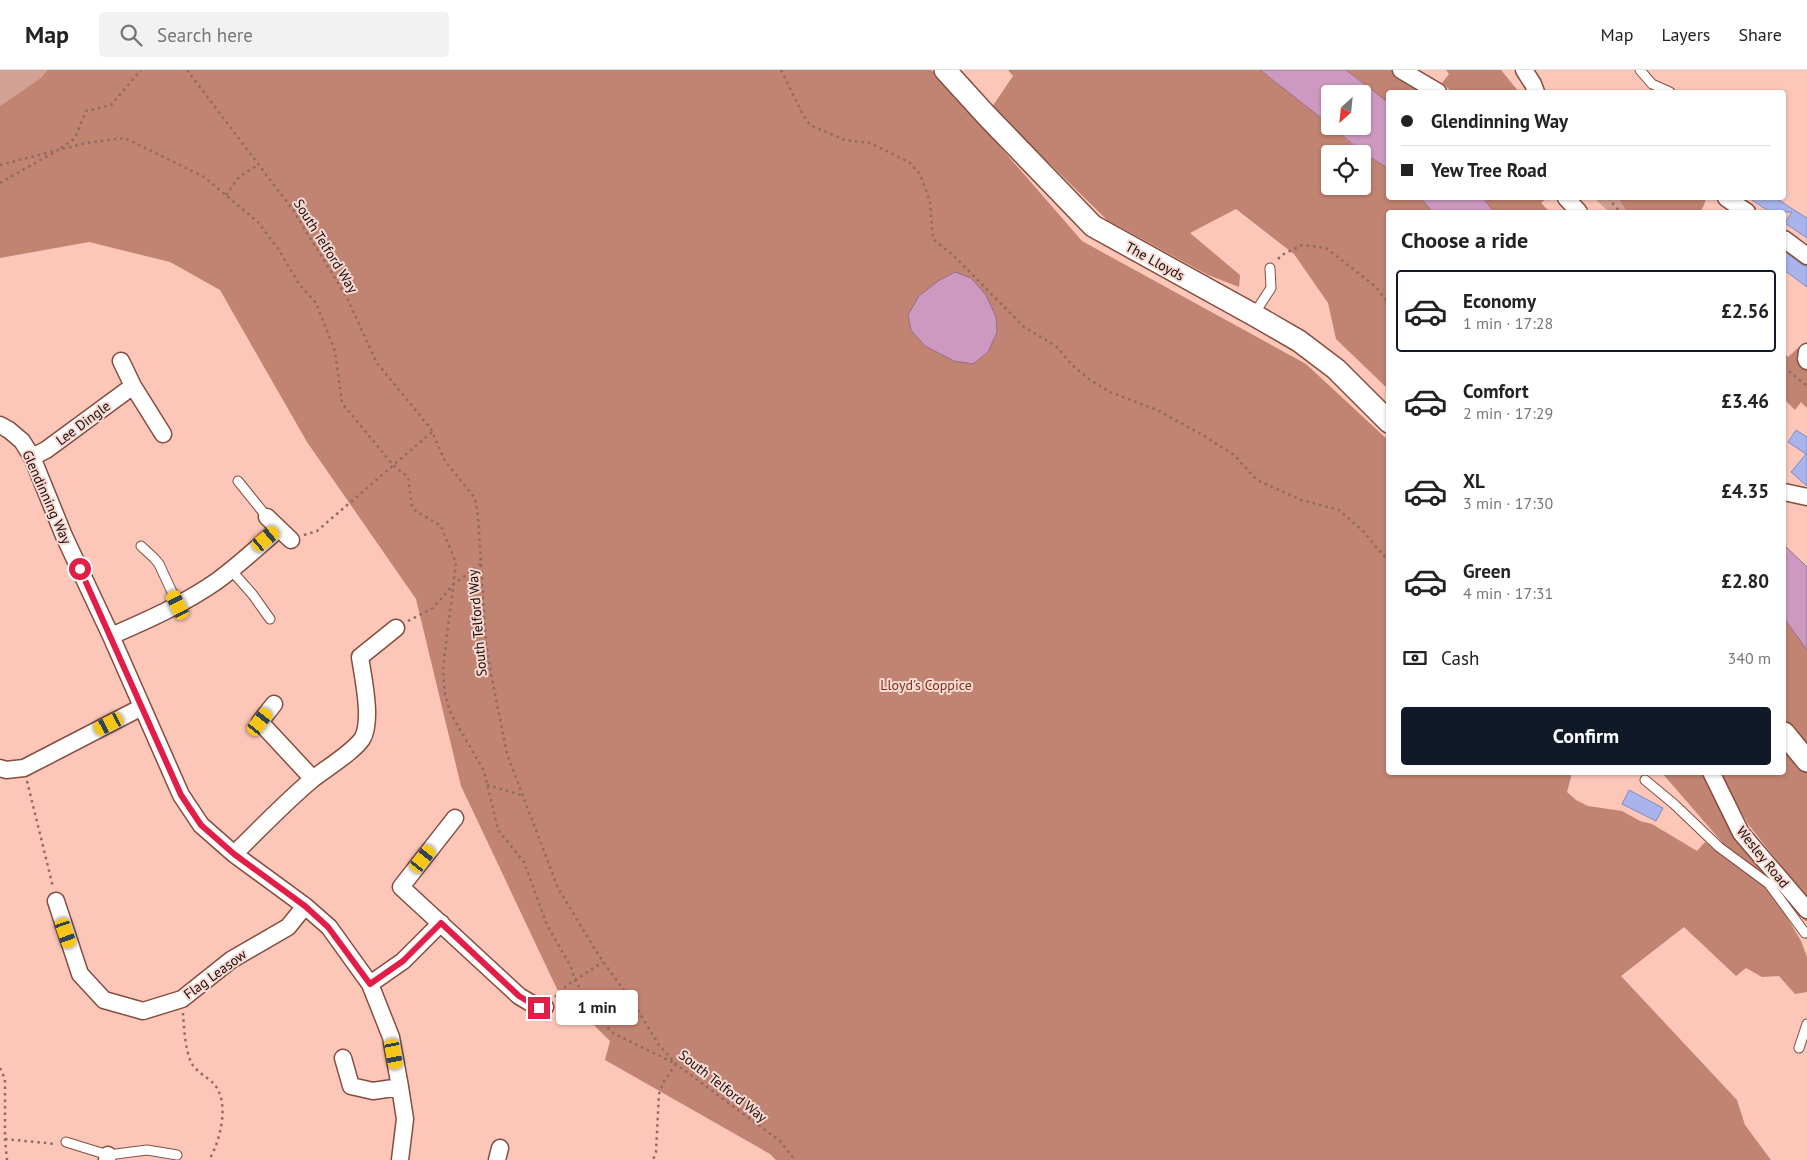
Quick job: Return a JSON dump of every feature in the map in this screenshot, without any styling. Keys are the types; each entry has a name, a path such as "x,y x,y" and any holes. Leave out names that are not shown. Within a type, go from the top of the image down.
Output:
{"street":[{"name":"The Lloyds","path":"945,70 1093,226 1299,341 1336,370 1386,419"},
{"path":"1401,70 1435,90"},
{"path":"1524,70 1534,84 1536,90"},
{"path":"1568,200 1577,210"},
{"path":"1729,200 1744,210"},
{"path":"1786,240 1807,256"},
{"path":"1807,352 1807,361"},
{"path":"121,361 133,386 163,434"},
{"name":"Lee Dingle","path":"32,457 52,446 133,386"},
{"name":"Glendinning Way","path":"0,425 22,441 32,457 64,536 111,636 181,795 201,825 234,854 305,906 328,927 370,984 391,1037 400,1088 405,1119 400,1160"},
{"path":"1786,492 1807,497"},
{"path":"111,636 178,605 219,580 230,570 285,534 267,517"},
{"path":"234,854 313,779 362,739 368,716 366,690 360,657 396,628"},
{"path":"274,704 260,722 313,779"},
{"path":"0,768 6,770 24,768 142,707"},
{"path":"1786,735 1807,760"},
{"name":"Wesley Road","path":"1712,775 1741,834 1807,910"},
{"path":"455,818 401,887 519,996 539,1008 545,1007"},
{"name":"Flag Leasow","path":"56,901 80,974 104,1000 143,1012 182,999 231,960 288,927 305,906"},
{"path":"370,984 403,961 441,923"},
{"path":"343,1058 351,1086 373,1091 400,1088"}],"lane":[{"path":"1640,70 1652,84 1666,90"},
{"path":"1254,315 1271,288 1270,268"},
{"path":"238,481 267,517"},
{"path":"141,546 159,564 178,605"},
{"path":"230,570 253,595 270,619"},
{"path":"1645,780 1674,804 1719,847 1769,884 1806,934"},
{"path":"1799,1048 1807,1024"},
{"path":"66,1142 107,1158 147,1150 177,1155"}],"path":[{"path":"0,183 58,150 75,138 86,111 110,105 141,70"},
{"name":"South Telford Way","path":"187,70 293,210 346,296 377,363 432,432 445,461 475,498 478,516 486,642 490,674 507,754 558,888 659,1045 676,1064 780,1142 795,1160"},
{"path":"781,70 803,115 810,125 845,140 870,143 909,162 920,174 930,202 933,239 955,257 1024,326 1056,346 1072,365 1090,380 1110,392 1157,410 1201,434 1234,455 1257,480 1302,500 1339,510 1363,531 1386,558"},
{"path":"0,165 86,143 125,138 204,177 258,222 279,250 299,284 316,303 335,351 342,403 393,465 408,477 412,506 416,511 441,526 456,563 443,668 445,695 451,714 484,771 498,830 524,862 547,925 589,1004 611,1032 676,1064 664,1081 659,1094 656,1152 653,1160"},
{"path":"226,195 239,178 258,165"},
{"path":"1610,200 1618,210"},
{"path":"1270,268 1282,255 1302,245 1326,248 1376,287 1386,300"},
{"path":"1786,369 1807,386"},
{"path":"285,534 317,530 432,432"},
{"path":"396,628 433,608 454,584 481,564"},
{"path":"24,768 56,901"},
{"path":"486,785 522,795"},
{"path":"545,1007 566,986 604,962"},
{"path":"182,999 184,1032 191,1063 215,1084 222,1100 222,1126 209,1160"},
{"path":"0,1068 5,1079 7,1160"},
{"path":"5,1139 78,1146"}],"shaded area":[{"path":"0,70 47,70 42,77 0,106"},
{"path":"1260,70 1346,70 1366,85 1321,85 1321,118"},
{"path":"1371,89 1386,101 1386,167 1371,157 1371,145 1354,145 1342,135 1371,135"},
{"path":"1423,200 1485,200 1492,210 1430,210"},
{"path":"1596,200 1619,200 1626,210 1607,210"},
{"path":"955,272 971,278 986,295 996,317 997,332 988,352 973,364 954,361 925,346 911,330 908,315 919,296 938,281"},
{"path":"1786,547 1807,567 1807,650 1786,621"}],"green space":[{"name":"Lloyd's Coppice","path":"47,70 931,70 942,80 1082,241 1306,364 1386,438 1386,775 1571,775 1567,792 1576,800 1588,806 1622,811 1640,821 1652,824 1697,851 1705,842 1766,887 1801,941 1807,957 1807,992 1795,994 1779,976 1762,977 1746,968 1736,976 1684,927 1621,976 1737,1100 1745,1125 1771,1160 776,1160 770,1154 605,1060 610,1041 557,989 461,786 416,599 307,442 220,290 170,262 89,242 0,258 0,106 42,77"},
{"path":"1008,70 1260,70 1321,118 1321,135 1341,135 1353,145 1321,145 1321,195 1371,195 1371,158 1386,167 1386,200 1423,200 1430,210 1386,210 1386,387 1336,339 1328,303 1294,254 1236,209 1190,233 1240,275 1239,287 1208,275 1107,220 992,107 1013,76"},
{"path":"1346,70 1393,70 1427,90 1386,90 1386,101 1371,89 1371,85 1366,85"},
{"path":"1446,70 1501,70 1517,90 1450,90 1442,83 1449,74"},
{"path":"1485,200 1545,200 1541,203 1548,210 1492,210"},
{"path":"1619,200 1705,200 1701,210 1626,210"},
{"path":"1807,342 1800,364 1807,370 1807,408 1801,402 1795,410 1786,401 1786,355 1788,357"},
{"path":"1786,621 1807,650 1807,898 1748,824 1720,775 1786,775"},
{"path":"1664,775 1706,775 1807,916 1807,921 1764,874 1728,849"}],"building":[{"path":"1752,200 1779,200 1807,218 1807,238 1786,224 1792,212 1786,212 1786,210 1767,210"},
{"path":"1786,253 1801,264 1807,266 1807,287 1786,271"},
{"path":"1796,430 1807,437 1807,486 1791,472 1806,454 1788,442"},
{"path":"1629,790 1663,808 1656,821 1622,804"}],"route":[{"path":"80,569 181,795 201,825 234,854 305,906 328,927 370,984 403,961 441,923 519,996 539,1008"}]}
